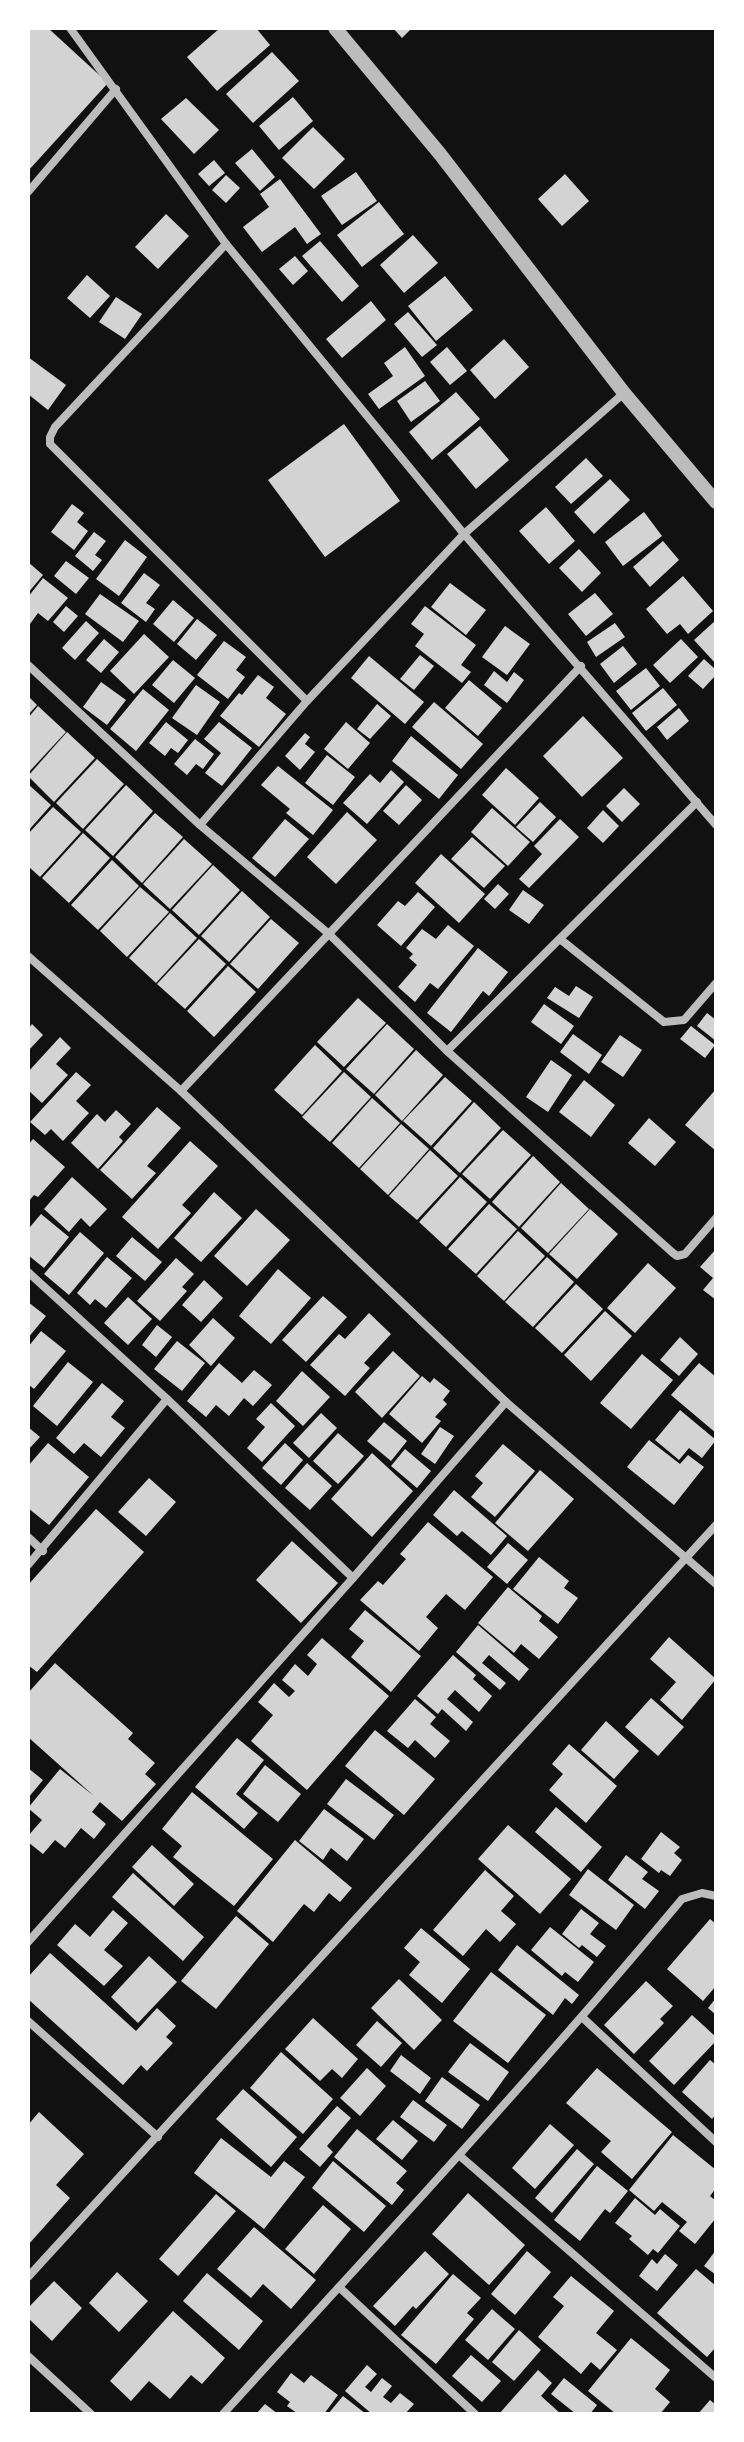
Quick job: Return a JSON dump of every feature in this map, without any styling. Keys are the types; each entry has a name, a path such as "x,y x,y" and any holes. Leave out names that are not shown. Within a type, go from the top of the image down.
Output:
{"street":[{"path":"70,28 226,244 464,534 716,825"},
{"path":"335,28 440,154 624,393 716,502"},
{"path":"28,192 116,89"},
{"path":"226,244 55,427 50,444 307,701"},
{"path":"200,825 307,701 464,534 624,393"},
{"path":"28,665 200,825 329,934 447,1051 673,1253 677,1256 685,1254 716,1218"},
{"path":"181,1091 581,666"},
{"path":"447,1051 697,802"},
{"path":"560,939 664,1022 684,1020 716,983"},
{"path":"28,956 181,1091 506,1402 716,1584"},
{"path":"28,1272 167,1399 353,1578"},
{"path":"28,1565 43,1551 167,1399"},
{"path":"28,1942 506,1402"},
{"path":"28,2277 716,1525"},
{"path":"28,1537 43,1551"},
{"path":"223,2414 583,2018 682,1899 702,1893 716,1896"},
{"path":"583,2018 716,2142"},
{"path":"28,2021 158,2137"},
{"path":"460,2156 716,2378"},
{"path":"339,2287 475,2414"},
{"path":"28,2356 91,2414"}],"building":[{"path":"28,28 48,28 108,83 28,171"},
{"path":"220,28 256,28 270,45 217,91 187,57"},
{"path":"393,28 412,28 402,38"},
{"path":"272,52 299,81 253,123 226,94"},
{"path":"293,97 313,121 279,150 259,126"},
{"path":"186,98 219,130 194,154 161,119"},
{"path":"313,127 345,159 314,189 282,158"},
{"path":"252,149 275,177 260,191 235,163"},
{"path":"214,160 225,173 209,186 198,174"},
{"path":"356,172 377,201 342,225 321,196"},
{"path":"565,174 589,201 562,226 538,199"},
{"path":"226,175 240,188 226,203 212,190"},
{"path":"280,179 321,234 307,244 295,227 262,252 243,227 269,207 260,194"},
{"path":"379,202 404,234 362,267 337,235"},
{"path":"166,214 189,236 158,269 135,247"},
{"path":"413,235 438,263 404,293 380,265"},
{"path":"320,241 359,286 342,302 302,256"},
{"path":"295,256 308,271 293,285 279,269"},
{"path":"87,275 110,296 90,318 67,298"},
{"path":"445,276 473,310 436,341 408,306"},
{"path":"116,297 142,314 125,339 99,322"},
{"path":"371,301 386,320 342,358 326,339"},
{"path":"408,312 437,345 422,357 394,324"},
{"path":"504,339 529,367 495,399 470,370"},
{"path":"405,347 425,376 379,409 368,394 393,376 384,363"},
{"path":"447,347 467,371 450,385 430,362"},
{"path":"28,357 66,385 48,410 28,394"},
{"path":"425,381 440,401 411,422 397,401"},
{"path":"456,392 480,419 432,460 409,432"},
{"path":"344,424 400,501 325,557 268,480"},
{"path":"480,426 509,460 476,489 447,454"},
{"path":"586,458 603,476 571,504 555,487"},
{"path":"610,479 630,500 594,534 574,512"},
{"path":"72,504 84,513 77,522 88,531 74,550 51,532"},
{"path":"546,507 575,541 549,564 519,531"},
{"path":"644,512 662,536 623,566 605,542"},
{"path":"94,532 106,541 95,555 102,560 93,571 75,556"},
{"path":"125,540 147,557 119,596 96,579"},
{"path":"663,541 679,560 650,587 633,567"},
{"path":"579,549 601,573 582,592 559,568"},
{"path":"66,561 89,578 76,594 54,576"},
{"path":"28,562 43,575 28,593"},
{"path":"144,573 160,585 146,603 155,609 146,622 121,603"},
{"path":"683,576 713,611 688,634 680,624 667,634 646,609"},
{"path":"43,578 68,598 48,621 38,613 30,624 28,597"},
{"path":"450,583 486,610 466,635 431,607"},
{"path":"595,593 613,614 586,636 568,614"},
{"path":"100,594 139,621 123,642 85,614"},
{"path":"173,600 194,618 174,642 153,624"},
{"path":"66,606 78,616 64,632 53,622"},
{"path":"425,606 476,645 461,665 471,672 462,683 415,646 424,634 411,624"},
{"path":"197,619 217,635 196,660 177,644"},
{"path":"716,620 716,664 694,640"},
{"path":"86,621 99,633 75,660 62,648"},
{"path":"615,623 625,637 596,657 587,642"},
{"path":"505,626 530,644 507,675 482,657"},
{"path":"144,634 169,657 134,694 110,671"},
{"path":"104,639 119,652 101,673 86,660"},
{"path":"681,639 698,657 670,683 653,665"},
{"path":"224,641 246,657 236,670 245,677 228,699 197,675"},
{"path":"623,646 637,664 614,683 600,664"},
{"path":"420,655 434,666 414,690 400,679"},
{"path":"369,656 424,702 405,724 351,678"},
{"path":"704,659 716,670 716,675 703,689 688,676"},
{"path":"173,660 195,678 174,703 152,685"},
{"path":"646,668 660,686 631,710 616,691"},
{"path":"494,671 507,682 514,672 524,680 507,703 484,685"},
{"path":"258,675 274,687 266,698 286,714 259,747 220,716"},
{"path":"469,680 502,708 478,736 445,708"},
{"path":"101,682 126,700 107,725 83,707"},
{"path":"196,685 220,702 197,735 172,718"},
{"path":"663,688 677,705 646,731 632,713"},
{"path":"143,689 169,710 136,751 110,729"},
{"path":"28,696 37,705 28,715"},
{"path":"434,702 483,744 461,769 412,727"},
{"path":"377,704 391,716 370,739 357,729"},
{"path":"38,706 66,732 28,773 28,718"},
{"path":"679,708 689,721 667,740 657,727"},
{"path":"583,716 623,758 582,797 543,756"},
{"path":"166,722 188,740 178,753 171,748 165,756 149,743"},
{"path":"219,722 252,748 222,786 205,773 221,753 204,739"},
{"path":"346,722 370,743 348,769 324,749"},
{"path":"67,732 95,758 54,802 28,776"},
{"path":"305,733 310,737 305,744 315,752 300,770 285,756"},
{"path":"411,736 458,775 439,799 392,761"},
{"path":"195,739 214,754 203,769 196,764 187,775 174,764"},
{"path":"327,755 355,777 333,805 305,783"},
{"path":"97,759 124,784 83,829 56,803"},
{"path":"278,766 333,810 313,835 286,813 290,809 261,785"},
{"path":"506,768 539,798 515,825 482,795"},
{"path":"391,770 404,782 367,824 343,803 370,774 380,783"},
{"path":"28,784 51,805 28,831"},
{"path":"126,785 153,811 113,856 85,830"},
{"path":"406,785 422,800 399,825 383,811"},
{"path":"624,788 640,804 622,822 606,806"},
{"path":"540,802 556,817 533,842 516,827"},
{"path":"53,807 81,832 40,877 28,866 28,834"},
{"path":"492,808 530,842 508,866 471,832"},
{"path":"603,810 619,826 603,843 587,828"},
{"path":"347,812 377,840 336,884 307,857"},
{"path":"155,813 183,837 142,883 115,857"},
{"path":"285,819 309,839 275,877 252,858"},
{"path":"560,819 579,837 529,888 519,879 542,854 534,846"},
{"path":"83,833 110,858 69,903 42,878"},
{"path":"472,837 505,866 484,888 451,859"},
{"path":"184,839 212,864 170,909 143,884"},
{"path":"441,854 485,894 459,923 415,883"},
{"path":"112,860 139,886 98,930 71,905"},
{"path":"213,865 240,890 199,935 172,910"},
{"path":"498,884 509,894 495,909 484,899"},
{"path":"140,887 169,912 127,957 100,931"},
{"path":"523,890 544,905 529,924 509,910"},
{"path":"242,891 270,917 229,962 201,936"},
{"path":"418,892 435,907 401,946 377,925 398,901 405,906"},
{"path":"170,913 197,938 156,983 129,958"},
{"path":"271,919 299,943 258,989 230,964"},
{"path":"448,925 474,946 438,989 430,983 415,1002 398,987 417,965 409,958 413,954 406,948 422,929 436,939"},
{"path":"199,939 226,964 185,1009 157,984"},
{"path":"478,948 508,972 489,996 483,991 451,1032 427,1013"},
{"path":"228,966 256,992 214,1037 187,1011"},
{"path":"576,986 593,997 579,1018 547,998 555,987 569,996"},
{"path":"358,998 386,1023 344,1067 317,1042"},
{"path":"544,1004 574,1026 561,1044 531,1022"},
{"path":"707,1013 716,1020 716,1041 697,1026"},
{"path":"32,1024 43,1035 28,1051 28,1029"},
{"path":"387,1024 414,1049 374,1094 346,1069"},
{"path":"691,1026 715,1045 705,1058 680,1039"},
{"path":"573,1034 602,1055 589,1074 560,1052"},
{"path":"620,1035 642,1050 623,1077 601,1062"},
{"path":"60,1037 71,1048 56,1064 68,1075 42,1103 28,1090 28,1072"},
{"path":"315,1045 342,1071 302,1115 274,1090"},
{"path":"416,1050 443,1075 402,1121 375,1095"},
{"path":"551,1060 572,1075 548,1112 526,1097"},
{"path":"76,1072 91,1085 76,1101 89,1113 63,1141 51,1129 45,1135 30,1122"},
{"path":"344,1072 371,1097 330,1142 302,1117"},
{"path":"445,1077 472,1101 431,1146 403,1121"},
{"path":"584,1080 615,1105 591,1137 559,1112"},
{"path":"716,1089 716,1151 685,1125"},
{"path":"372,1098 400,1123 359,1168 332,1143"},
{"path":"474,1102 501,1128 460,1173 433,1148"},
{"path":"157,1107 181,1128 147,1166 156,1173 132,1199 100,1170"},
{"path":"116,1110 131,1124 119,1137 123,1141 98,1169 71,1143 97,1114 105,1122"},
{"path":"649,1118 676,1142 655,1166 628,1143"},
{"path":"401,1124 429,1149 388,1195 360,1169"},
{"path":"503,1130 531,1155 490,1199 462,1174"},
{"path":"33,1139 65,1167 38,1197 34,1195 28,1202 28,1145"},
{"path":"190,1141 218,1166 182,1205 191,1213 158,1249 122,1217"},
{"path":"430,1150 458,1176 417,1220 389,1196"},
{"path":"533,1156 560,1182 519,1227 492,1202"},
{"path":"72,1177 107,1209 90,1227 81,1218 69,1232 44,1209"},
{"path":"460,1177 487,1202 446,1247 419,1222"},
{"path":"561,1183 589,1209 548,1253 521,1228"},
{"path":"214,1192 242,1218 201,1262 174,1238"},
{"path":"489,1204 517,1229 476,1274 448,1249"},
{"path":"256,1209 290,1240 247,1286 214,1256"},
{"path":"590,1209 618,1234 577,1279 549,1254"},
{"path":"41,1214 69,1237 44,1268 28,1255 28,1225 30,1227"},
{"path":"518,1231 545,1256 504,1301 477,1276"},
{"path":"80,1232 104,1253 69,1295 44,1274"},
{"path":"132,1237 162,1262 145,1281 116,1256"},
{"path":"716,1249 716,1300 703,1290 713,1278 700,1267"},
{"path":"107,1257 132,1278 106,1308 95,1299 90,1305 77,1293"},
{"path":"547,1257 574,1282 533,1327 505,1302"},
{"path":"176,1258 194,1274 182,1287 187,1291 160,1321 137,1301"},
{"path":"648,1263 676,1288 635,1333 607,1308"},
{"path":"278,1269 311,1298 271,1344 239,1316"},
{"path":"204,1280 223,1298 201,1322 182,1305"},
{"path":"576,1284 603,1309 562,1353 535,1328"},
{"path":"323,1296 347,1317 306,1362 282,1340"},
{"path":"128,1297 152,1319 128,1345 104,1323"},
{"path":"28,1302 46,1316 28,1338"},
{"path":"605,1311 632,1336 591,1381 564,1355"},
{"path":"369,1313 391,1334 364,1363 370,1368 345,1396 310,1365 339,1334 345,1339"},
{"path":"213,1318 235,1338 211,1366 189,1345"},
{"path":"157,1325 172,1337 156,1357 142,1345"},
{"path":"41,1331 66,1351 34,1389 28,1384 28,1347"},
{"path":"680,1337 698,1354 679,1376 660,1360"},
{"path":"177,1341 205,1363 182,1391 154,1369"},
{"path":"393,1351 420,1376 382,1418 355,1392"},
{"path":"642,1354 673,1380 631,1429 600,1403"},
{"path":"68,1362 93,1382 57,1426 33,1406"},
{"path":"219,1363 242,1383 254,1370 272,1385 253,1406 244,1398 229,1416 216,1405 206,1417 187,1401"},
{"path":"699,1363 716,1377 716,1433 671,1395"},
{"path":"302,1371 330,1397 303,1426 276,1401"},
{"path":"422,1376 430,1383 434,1378 450,1391 443,1400 447,1404 435,1417 441,1421 422,1443 389,1414"},
{"path":"102,1383 124,1401 111,1417 125,1428 101,1457 84,1443 74,1454 56,1438"},
{"path":"271,1403 295,1426 262,1462 247,1448 265,1427 256,1419"},
{"path":"680,1410 716,1440 702,1458 689,1448 679,1460 655,1440"},
{"path":"321,1413 337,1428 309,1458 293,1443"},
{"path":"384,1422 407,1441 391,1461 367,1441"},
{"path":"28,1427 40,1437 28,1450"},
{"path":"440,1427 454,1436 435,1464 421,1454"},
{"path":"338,1433 364,1456 338,1484 313,1461"},
{"path":"649,1440 680,1464 688,1455 704,1467 674,1505 627,1467"},
{"path":"48,1443 89,1477 49,1525 28,1508 28,1466"},
{"path":"285,1443 303,1460 281,1485 262,1468"},
{"path":"503,1444 535,1471 495,1517 471,1497 483,1483 475,1476"},
{"path":"405,1449 431,1471 417,1488 391,1466"},
{"path":"372,1453 413,1491 372,1537 331,1499"},
{"path":"307,1463 332,1486 310,1510 285,1488"},
{"path":"540,1470 574,1499 528,1551 495,1523"},
{"path":"149,1478 176,1502 146,1536 118,1512"},
{"path":"454,1490 507,1536 491,1555 462,1531 457,1536 433,1515"},
{"path":"96,1509 144,1552 37,1672 28,1665 28,1585"},
{"path":"428,1522 493,1577 465,1610 446,1594 426,1617 438,1628 419,1651 360,1600 378,1581 383,1585 406,1559 400,1554"},
{"path":"292,1541 338,1583 301,1623 256,1580"},
{"path":"508,1543 528,1560 507,1584 487,1567"},
{"path":"539,1557 569,1581 564,1588 578,1598 558,1624 513,1589"},
{"path":"508,1587 542,1616 539,1621 558,1637 539,1659 521,1644 514,1653 478,1623"},
{"path":"365,1610 421,1656 391,1692 351,1657 364,1641 349,1629"},
{"path":"478,1625 529,1669 519,1681 489,1655 482,1663 506,1683 500,1690 456,1652"},
{"path":"669,1637 716,1679 682,1720 660,1700 676,1682 650,1659"},
{"path":"322,1638 389,1696 307,1790 251,1741 273,1715 258,1702 274,1683 289,1697 295,1691 282,1680 295,1664 308,1676 317,1664 307,1655"},
{"path":"453,1655 476,1675 473,1679 492,1696 479,1712 455,1690 447,1699 473,1722 466,1731 442,1709 438,1714 417,1696"},
{"path":"55,1663 133,1733 128,1739 155,1763 145,1774 156,1784 122,1821 100,1802 92,1812 106,1824 94,1839 81,1828 65,1848 55,1840 43,1854 28,1842 28,1836 42,1820 28,1808 60,1769 94,1796 28,1737 28,1693"},
{"path":"651,1698 684,1727 658,1756 625,1727"},
{"path":"415,1699 436,1717 430,1724 450,1741 435,1758 415,1740 408,1748 387,1731"},
{"path":"606,1721 639,1751 614,1779 581,1750"},
{"path":"375,1730 435,1779 404,1815 345,1766"},
{"path":"237,1738 264,1760 236,1794 258,1813 244,1829 195,1787"},
{"path":"569,1744 617,1786 586,1823 549,1790 563,1774 552,1764"},
{"path":"265,1765 301,1794 278,1822 243,1794"},
{"path":"28,1768 43,1780 28,1798"},
{"path":"346,1779 394,1815 374,1840 327,1804"},
{"path":"192,1792 273,1859 234,1906 173,1857 182,1846 162,1829"},
{"path":"556,1807 602,1847 581,1872 535,1832"},
{"path":"324,1809 364,1839 347,1861 331,1848 323,1860 299,1841"},
{"path":"508,1825 571,1879 540,1914 478,1859"},
{"path":"661,1832 680,1847 674,1853 682,1860 670,1876 661,1870 659,1873 641,1859"},
{"path":"295,1840 352,1888 340,1902 329,1893 314,1912 304,1904 273,1942 237,1911"},
{"path":"152,1845 194,1884 174,1906 132,1867"},
{"path":"626,1855 648,1872 642,1879 659,1891 645,1909 608,1880"},
{"path":"588,1869 634,1905 616,1930 569,1895"},
{"path":"485,1870 514,1896 501,1911 516,1924 500,1942 486,1929 463,1956 433,1930"},
{"path":"133,1873 204,1937 183,1961 112,1897"},
{"path":"581,1909 599,1923 590,1934 606,1946 597,1957 562,1934"},
{"path":"113,1910 128,1923 104,1950 123,1966 104,1986 57,1945 75,1924 90,1937"},
{"path":"236,1916 269,1944 216,2009 181,1981"},
{"path":"710,1919 716,1924 716,1986 703,2001 667,1969"},
{"path":"550,1927 594,1962 578,1982 565,1972 562,1976 531,1950"},
{"path":"421,1928 470,1969 442,2003 409,1975 420,1962 404,1948"},
{"path":"517,1945 579,1995 572,2004 565,1998 553,2015 498,1970"},
{"path":"50,1953 136,2031 157,2008 176,2026 166,2037 173,2043 147,2071 141,2065 123,2085 28,1999 28,1977"},
{"path":"149,1956 177,1982 138,2023 111,1997"},
{"path":"491,1972 546,2015 508,2063 453,2021"},
{"path":"399,1979 442,2020 414,2050 371,2008"},
{"path":"646,1981 673,2006 660,2019 664,2023 634,2054 604,2025"},
{"path":"716,1998 716,2015 708,2008"},
{"path":"692,2015 716,2037 716,2041 674,2085 649,2061"},
{"path":"313,2018 358,2059 342,2078 332,2069 320,2081 285,2049"},
{"path":"377,2021 402,2043 381,2067 356,2045"},
{"path":"470,2043 509,2072 488,2101 448,2072"},
{"path":"281,2052 333,2099 303,2134 250,2088"},
{"path":"401,2055 431,2078 420,2094 390,2071"},
{"path":"710,2060 716,2065 716,2114 712,2119 682,2092"},
{"path":"367,2068 386,2086 360,2116 340,2098"},
{"path":"597,2068 672,2132 632,2179 601,2152 611,2141 566,2103"},
{"path":"442,2077 480,2105 462,2129 425,2101"},
{"path":"243,2089 297,2137 271,2167 216,2119"},
{"path":"413,2100 447,2125 434,2142 400,2117"},
{"path":"337,2106 351,2118 327,2146 333,2152 320,2167 299,2149"},
{"path":"39,2112 84,2154 56,2185 70,2198 28,2245 28,2125"},
{"path":"393,2120 418,2141 402,2160 376,2139"},
{"path":"550,2124 574,2145 535,2189 512,2168"},
{"path":"357,2129 407,2171 396,2183 404,2190 392,2205 334,2157"},
{"path":"673,2135 716,2170 716,2188 710,2196 716,2201 716,2218 695,2244 679,2231 687,2222 662,2202 654,2211 629,2190"},
{"path":"221,2138 271,2177 284,2161 305,2177 264,2229 194,2173"},
{"path":"577,2149 594,2164 552,2213 535,2198"},
{"path":"333,2161 386,2206 364,2232 312,2188"},
{"path":"597,2166 628,2191 610,2213 605,2209 580,2241 554,2220"},
{"path":"468,2193 525,2245 489,2285 432,2234"},
{"path":"216,2194 236,2211 178,2276 159,2259"},
{"path":"635,2198 655,2215 660,2209 680,2226 658,2253 653,2249 648,2255 629,2239 632,2236 615,2223"},
{"path":"323,2205 351,2229 314,2274 285,2249"},
{"path":"254,2227 316,2280 291,2309 263,2284 251,2298 217,2269"},
{"path":"716,2250 716,2275 704,2266"},
{"path":"425,2251 449,2274 395,2326 373,2306"},
{"path":"527,2251 551,2272 515,2315 491,2294"},
{"path":"665,2254 678,2265 657,2291 639,2276 652,2259 657,2264"},
{"path":"696,2269 716,2286 716,2347 707,2357 657,2313"},
{"path":"117,2272 148,2301 119,2332 89,2303"},
{"path":"207,2273 263,2321 239,2350 183,2301"},
{"path":"453,2274 481,2298 467,2313 474,2319 436,2364 401,2335"},
{"path":"571,2276 614,2311 596,2333 617,2350 600,2370 591,2362 581,2374 538,2337 564,2306 553,2297"},
{"path":"54,2281 82,2308 52,2341 28,2318 28,2308"},
{"path":"492,2309 515,2329 488,2360 465,2340"},
{"path":"173,2311 225,2358 202,2384 191,2375 170,2399 149,2381 131,2401 110,2381"},
{"path":"519,2330 541,2350 514,2381 492,2362"},
{"path":"631,2338 670,2370 655,2389 670,2402 660,2414 616,2414 588,2391"},
{"path":"471,2355 501,2381 482,2402 452,2376"},
{"path":"367,2365 377,2374 365,2387 371,2392 382,2378 392,2386 383,2397 391,2403 400,2393 414,2404 405,2414 372,2414 345,2391"},
{"path":"538,2370 552,2383 541,2396 561,2414 499,2414"},
{"path":"291,2373 304,2383 311,2375 338,2395 324,2414 298,2414 287,2406 290,2402 277,2392"},
{"path":"564,2378 597,2405 590,2414 576,2414 551,2394"},
{"path":"343,2396 366,2414 328,2414"},
{"path":"710,2400 716,2405 716,2414 698,2414"},
{"path":"265,2404 278,2414 256,2414"}]}
